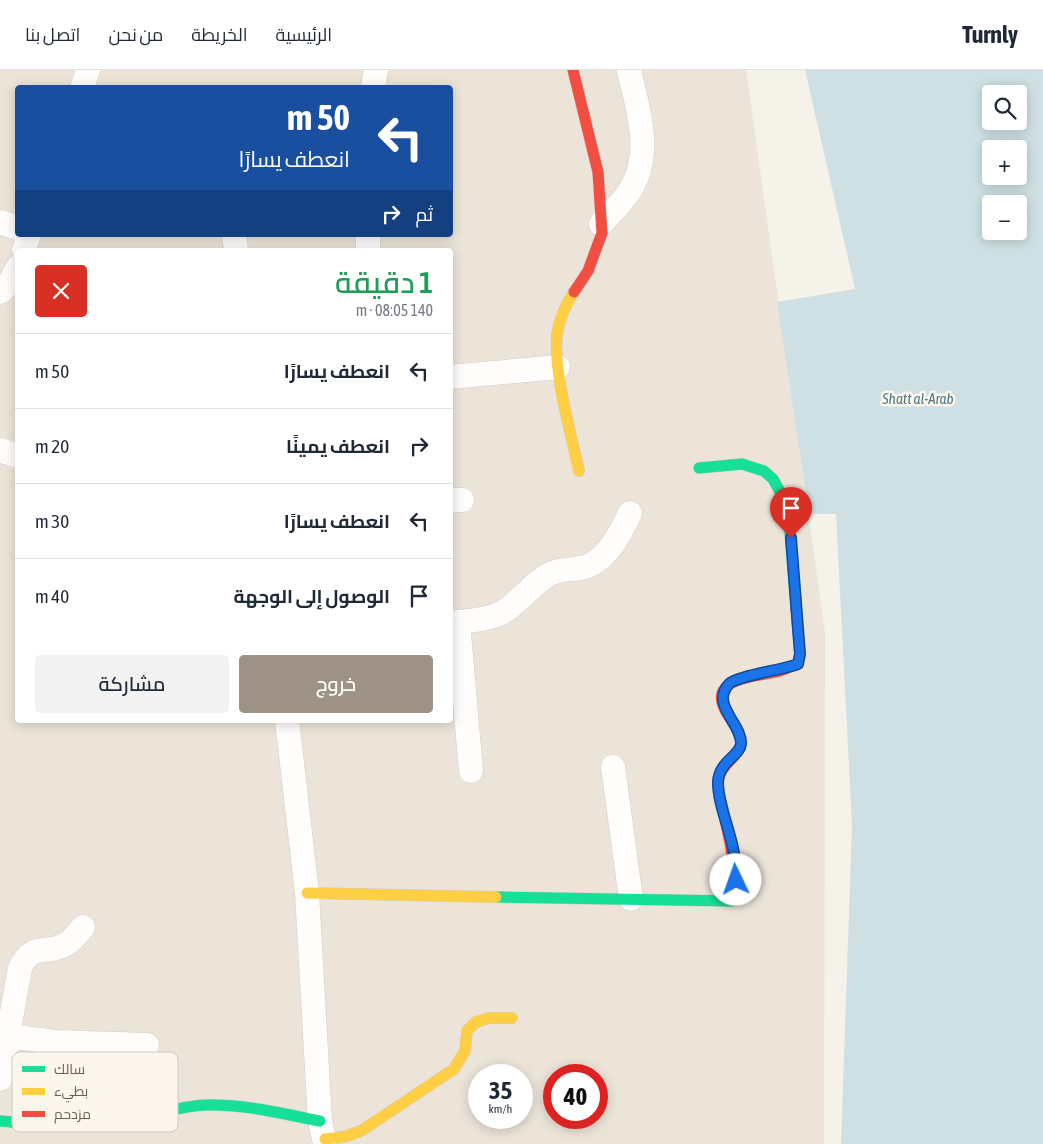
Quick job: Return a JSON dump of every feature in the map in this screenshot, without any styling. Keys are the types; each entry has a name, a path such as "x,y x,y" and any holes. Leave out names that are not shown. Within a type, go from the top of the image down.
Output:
{"street":[{"path":"83,85 88,70"},
{"path":"374,85 376,70"},
{"path":"573,70 598,172 602,233 588,271 567,303 557,334 558,367 579,471"},
{"path":"601,224 630,191 642,164 643,134 629,70"},
{"path":"0,222 15,227"},
{"path":"453,377 558,367"},
{"path":"0,450 15,455"},
{"path":"307,893 731,901 736,880 734,852 718,781 723,766 739,750 741,742 723,705 723,691 730,682 798,664 800,654 788,506 781,486 766,470 747,464 699,468"},
{"path":"471,771 454,622 489,618 509,609 548,575 561,568 587,566 603,555 620,535 630,513"},
{"path":"287,723 307,893 323,1135"},
{"path":"613,767 630,899"},
{"path":"0,1079 20,968 26,956 36,950 66,944 83,927"},
{"path":"178,1109 192,1106 221,1105 248,1108 323,1135 344,1137 361,1131 454,1069 465,1051 467,1032 476,1022 489,1018 512,1018"},
{"path":"8,1036 55,1042 147,1045"}],"shaded area":[{"path":"0,70 746,70 825,633 824,1144 0,1144"}],"water":[{"name":"Shatt al-Arab","path":"805,70 1043,70 1043,1144 841,1144 852,825 836,514 809,514 777,302 855,289"}],"traffic: fast":[{"path":"699,468 742,464 764,471 773,479 788,506 796,609"},
{"path":"496,897 731,901 733,889"},
{"path":"178,1109 221,1105 250,1108 320,1121"},
{"path":"0,1121 12,1122"}],"traffic: slow":[{"path":"574,292 559,324 556,350 560,384 579,471"},
{"path":"307,893 496,897"},
{"path":"325,1139 344,1137 361,1131 454,1069 465,1051 467,1031 476,1022 489,1018 512,1018"}],"traffic: jam":[{"path":"573,70 598,172 602,233 588,271 574,292"},
{"path":"733,889 733,861 718,781 722,770 737,752 741,742 737,729 724,708 721,697 724,689 740,679 780,671 798,664 800,654 796,609"}],"route":[{"path":"736,880 734,852 718,781 723,766 739,750 741,742 723,705 723,691 730,682 798,664 800,654 791,538"}]}
